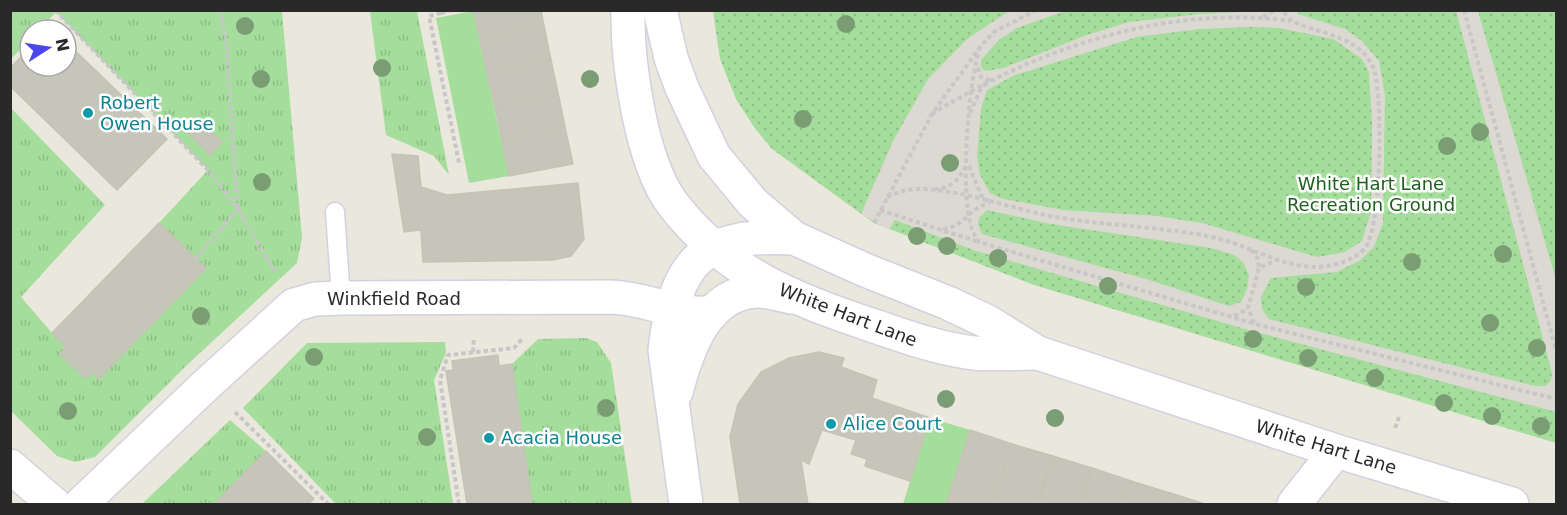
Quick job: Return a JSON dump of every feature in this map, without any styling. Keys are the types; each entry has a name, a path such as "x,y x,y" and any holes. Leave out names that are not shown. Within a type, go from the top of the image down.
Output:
{"street":[{"name":"White Hart Lane","path":"628,10 636,96 646,149 654,170 701,257 791,297 934,346 976,353 1038,353"},
{"name":"White Hart Lane","path":"660,10 670,58 714,156 753,203 794,237 988,322 1038,353 1336,451 1512,504"},
{"path":"686,504 665,350 673,309 701,257 736,239 794,237"},
{"path":"672,408 693,337 712,313 739,294 759,291 791,297"},
{"name":"Winkfield Road","path":"294,305 315,299 341,298 632,298 690,314 712,313"},
{"path":"81,504 294,305"},
{"path":"1294,504 1336,451"},
{"path":"10,466 54,504"}],"lane":[{"path":"334,212 341,298"}],"path":[{"path":"55,10 208,170 238,209 294,305"},
{"path":"195,258 238,209 226,40 220,10"},
{"path":"452,10 429,16 459,163"},
{"path":"874,223 932,114 980,47 994,32 1035,10"},
{"path":"1262,17 1275,10"},
{"path":"1283,10 1290,21"},
{"path":"1464,10 1557,350"},
{"path":"928,189 1051,216 1212,237 1279,259 1312,267 1342,262 1365,249 1374,230 1377,208 1378,99 1375,73 1369,60 1359,48 1342,38 1290,21 1262,17 1191,22 1130,30 1065,50 989,80 932,114"},
{"path":"979,242 971,229 968,216 968,162 971,90 975,60 980,47"},
{"path":"975,60 981,77 989,80"},
{"path":"969,117 980,90 989,80"},
{"path":"887,197 900,191 948,189 959,179 968,162"},
{"path":"968,162 981,195 989,202"},
{"path":"940,230 954,228 978,205 989,202"},
{"path":"880,210 979,242 1255,324 1557,399"},
{"path":"1232,316 1242,314 1248,308 1259,268 1258,259 1251,249"},
{"path":"1259,268 1279,259"},
{"path":"1248,308 1255,324"},
{"path":"459,504 440,380 448,355 514,348 530,331"},
{"path":"473,352 474,332"},
{"path":"207,384 328,504"}],"green space":[{"path":"10,11 282,11 302,238 297,263 188,364 95,457 75,462 57,456 11,411 11,108 105,205 21,297 52,333 98,378 206,269 159,223 208,170 78,35 78,18 62,18 56,12 50,18 18,18 18,52 11,59"},
{"path":"370,11 417,11 449,175 434,156 386,135"},
{"path":"473,11 509,176 469,183 436,18"},
{"name":"White Hart Lane Recreation Ground","path":"713,11 1556,11 1556,443 1034,285 874,223 772,149 754,127 736,99 720,59"},
{"path":"586,338 597,342 611,363 632,504 532,504 512,364 538,339"},
{"path":"445,342 446,353 434,380 453,504 336,504 243,408 307,343"},
{"path":"930,418 970,430 946,504 903,504"},
{"path":"230,420 266,451 214,504 142,504"}],"shaded area":[{"path":"1009,11 1065,11 1017,28 999,40 981,60 981,67 985,71 1003,68 1087,35 1129,22 1200,14 1296,11 1298,14 1345,29 1362,41 1379,61 1385,95 1383,223 1374,247 1359,261 1337,272 1271,278 1261,297 1262,309 1269,319 1535,386 1546,386 1551,380 1552,373 1456,11 1478,11 1556,280 1556,412 1245,329 976,251 895,220 889,230 861,214 893,141 928,79 967,39","holes":["1279,28 1333,39 1362,59 1369,72 1372,124 1371,212 1362,241 1345,252 1317,257 1202,223 1157,216 1064,210 1003,199 990,193 980,175 977,156 981,109 987,90 1015,75 1137,37 1199,29","987,210 1051,224 1211,248 1234,255 1243,262 1249,275 1247,289 1241,302 1229,306 1146,279 982,234 978,225 979,218"]}],"building":[{"path":"473,10 541,10 544,26 480,39"},
{"path":"544,26 551,60 487,73 480,39"},
{"name":"Robert Owen House","path":"78,54 167,139 117,190 10,86 10,68 18,60 18,78 78,78"},
{"path":"551,60 558,93 495,107 487,73"},
{"path":"558,93 565,127 502,140 495,107"},
{"path":"197,118 222,142 210,155 186,131"},
{"path":"565,127 573,164 509,176 502,140"},
{"path":"392,154 418,156 421,187 447,195 578,183 584,239 571,256 553,260 423,262 421,230 404,232"},
{"path":"159,223 206,268 99,379 92,372 86,379 60,354 66,347 52,333"},
{"name":"Alice Court","path":"819,352 844,358 841,367 877,380 872,398 930,418 910,481 865,466 867,459 851,454 856,440 822,430 809,464 801,460 808,504 740,504 730,437 738,404 761,372 789,358"},
{"name":"Acacia House","path":"498,355 499,366 512,364 532,504 467,504 446,371 453,370 452,361"},
{"path":"970,430 1012,444 993,504 946,504"},
{"path":"1012,444 1053,456 1037,504 993,504"},
{"path":"266,451 314,499 308,504 214,504"},
{"path":"1053,456 1092,468 1079,504 1037,504"},
{"path":"1092,468 1131,481 1123,504 1079,504"},
{"path":"1131,481 1170,493 1166,504 1123,504"},
{"path":"1170,493 1205,504 1166,504"}],"place":[{"name":"Robert Owen House","path":"88,113"},
{"name":"Alice Court","path":"831,424"},
{"name":"Acacia House","path":"489,438"}]}
